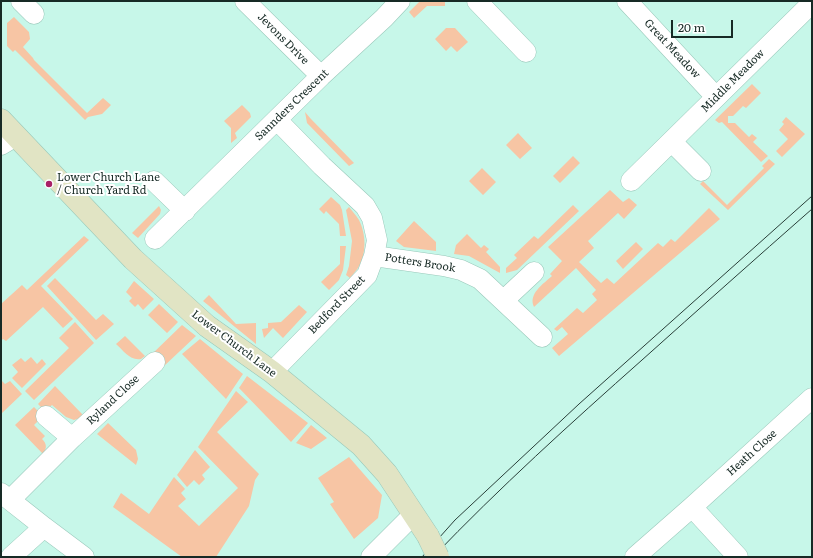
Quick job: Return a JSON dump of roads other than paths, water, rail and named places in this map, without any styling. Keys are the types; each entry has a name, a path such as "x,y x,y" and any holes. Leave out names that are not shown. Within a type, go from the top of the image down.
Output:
{"main road":[{"name":"Lower Church Lane","path":"1,120 9,141 133,259 207,326 272,372 361,445 387,474 428,536 438,557"}],"street":[{"name":"Jevons Drive","path":"245,1 321,76"},
{"name":"Sannders Crescent","path":"155,239 321,76 384,18 400,1"},
{"path":"477,1 526,52"},
{"name":"Great Meadow","path":"627,1 716,97"},
{"name":"Middle Meadow","path":"631,181 812,3"},
{"name":"Bedford Street","path":"272,372 367,275 374,256 377,240 372,218 364,206 277,120"},
{"path":"672,142 701,171"},
{"path":"154,181 185,211"},
{"name":"Potters Brook","path":"374,256 444,266 461,270 480,279 542,337"},
{"path":"504,300 534,272"},
{"name":"Ryland Close","path":"6,496 155,362"},
{"name":"Heath Close","path":"635,557 812,398"},
{"path":"46,416 72,438"},
{"path":"6,496 84,557"},
{"path":"692,507 738,557"},
{"path":"371,557 413,515"},
{"path":"11,557 44,527"}],"tram line":[{"path":"422,557 455,520 579,404 812,196"},
{"path":"433,557 509,481 562,432 812,209"}],"place":[{"name":"Lower Church Lane / Church Yard Rd","path":"49,184"}]}
